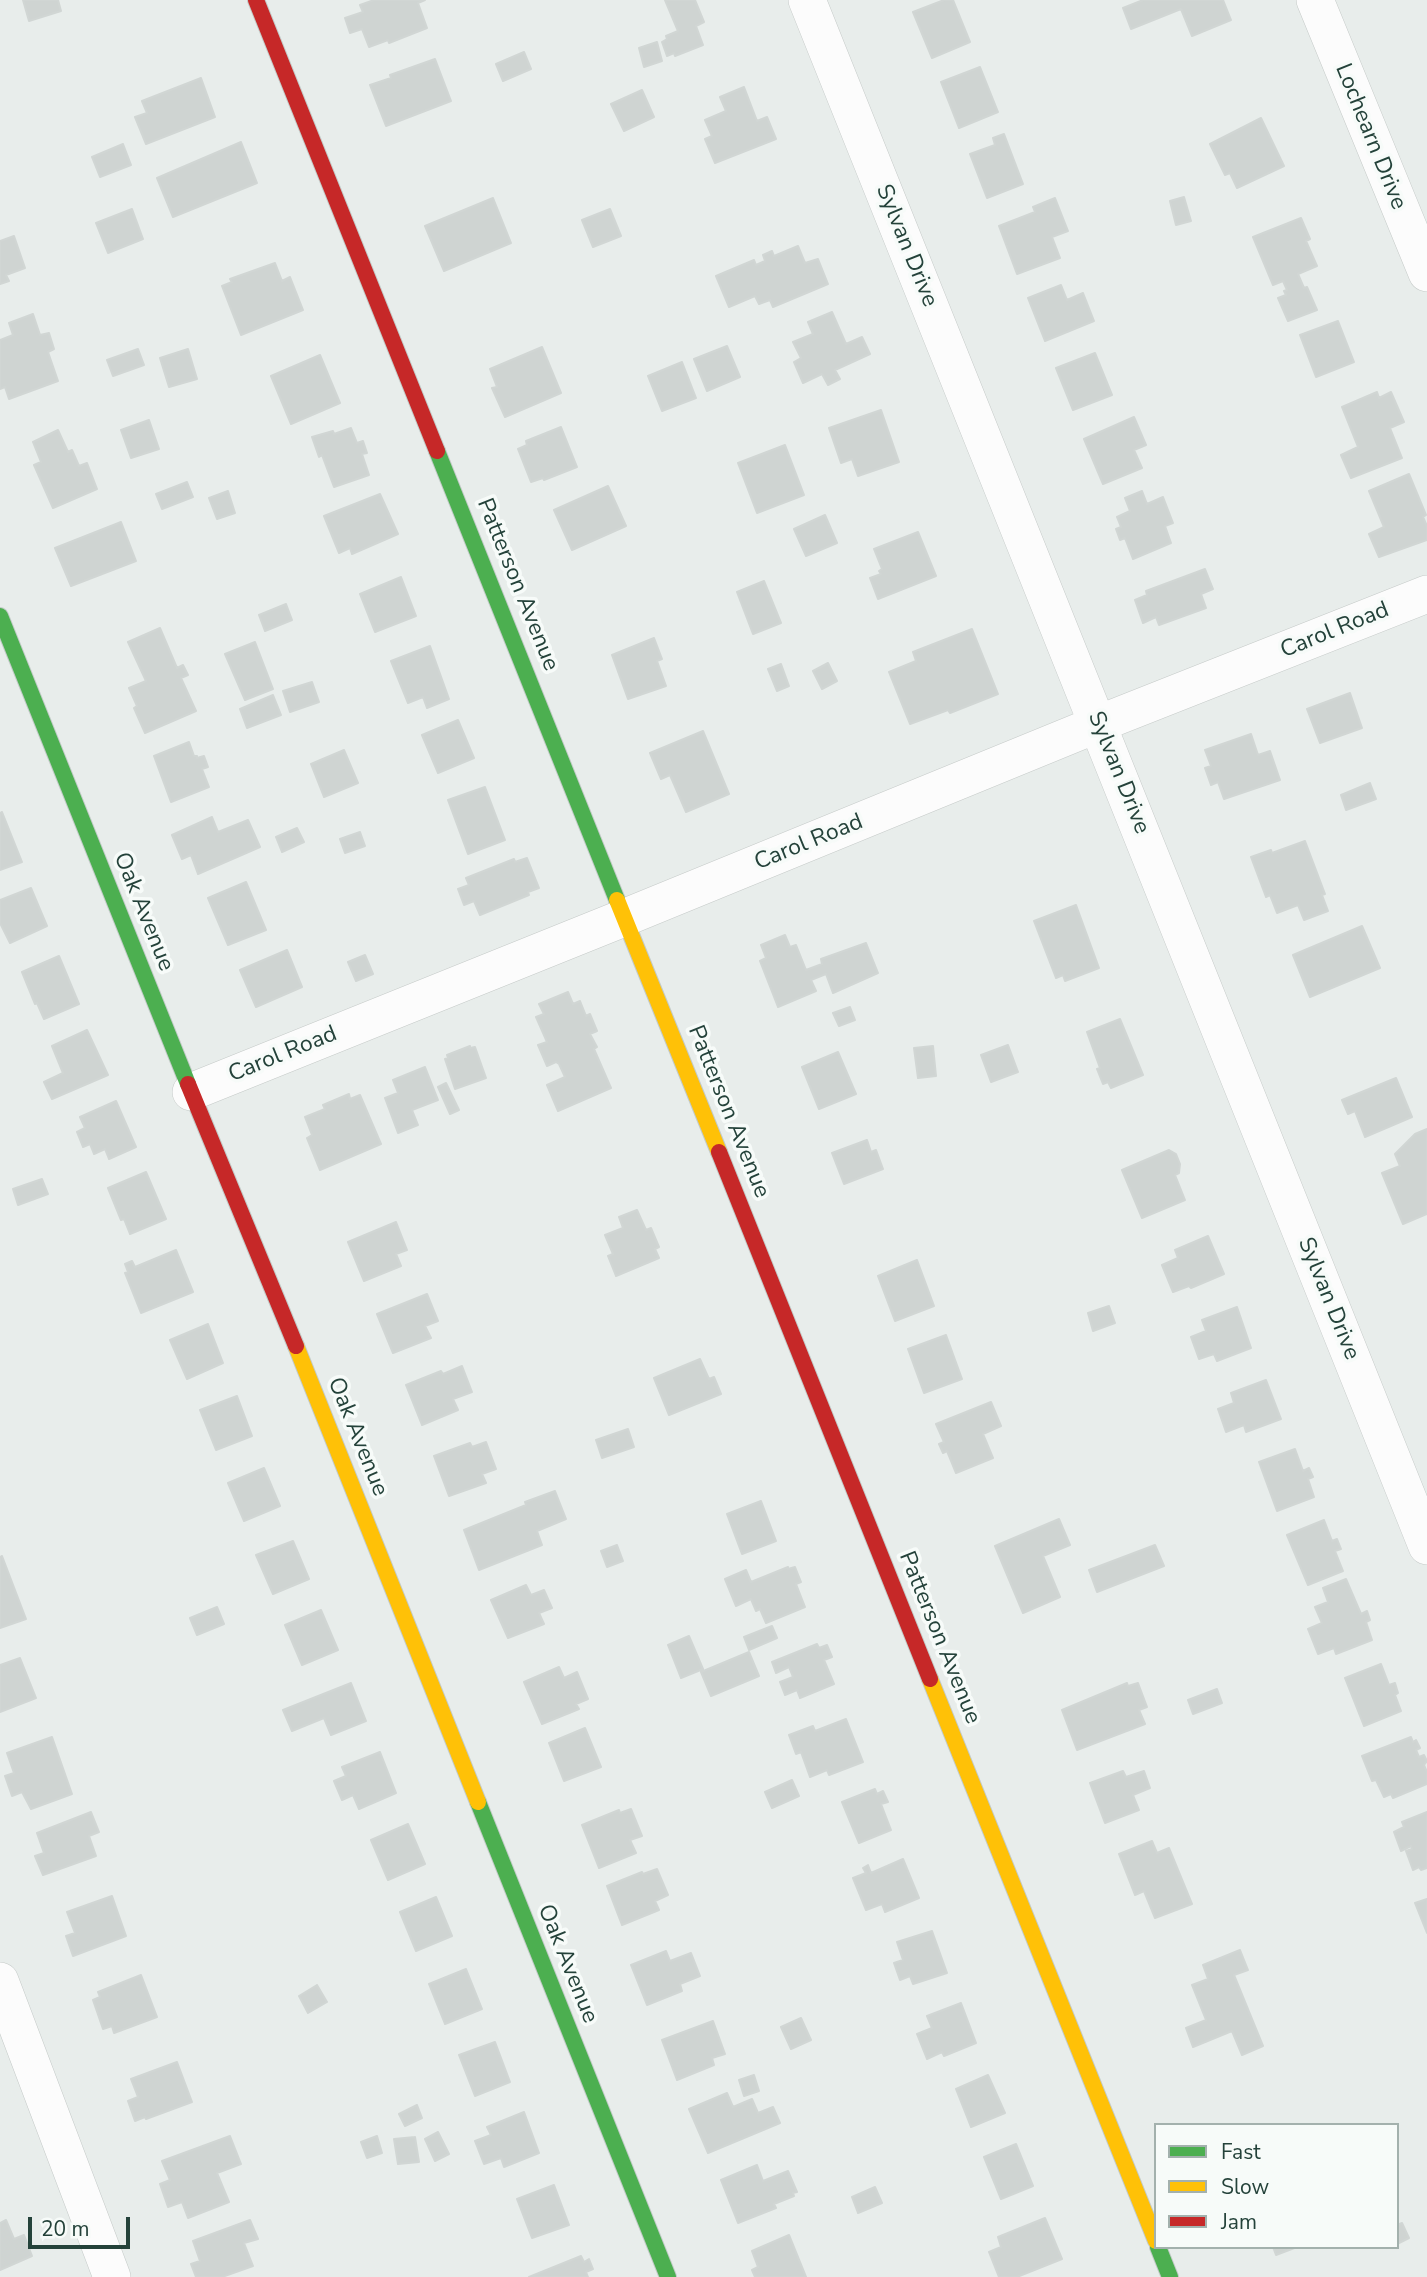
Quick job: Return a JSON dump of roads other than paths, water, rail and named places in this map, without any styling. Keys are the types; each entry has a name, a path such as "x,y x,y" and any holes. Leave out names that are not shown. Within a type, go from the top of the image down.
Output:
{"main road":[{"name":"Patterson Avenue","path":"257,0 1154,2236"},
{"name":"Oak Avenue","path":"0,616 312,1386 668,2277"},
{"path":"1159,2249 1170,2277"}],"street":[{"name":"Sylvan Drive","path":"807,0 1427,1546"},
{"name":"Lochearn Drive","path":"1315,0 1427,273"},
{"name":"Carol Road","path":"191,1092 1098,724 1427,594"},
{"path":"0,1982 112,2277"}]}
